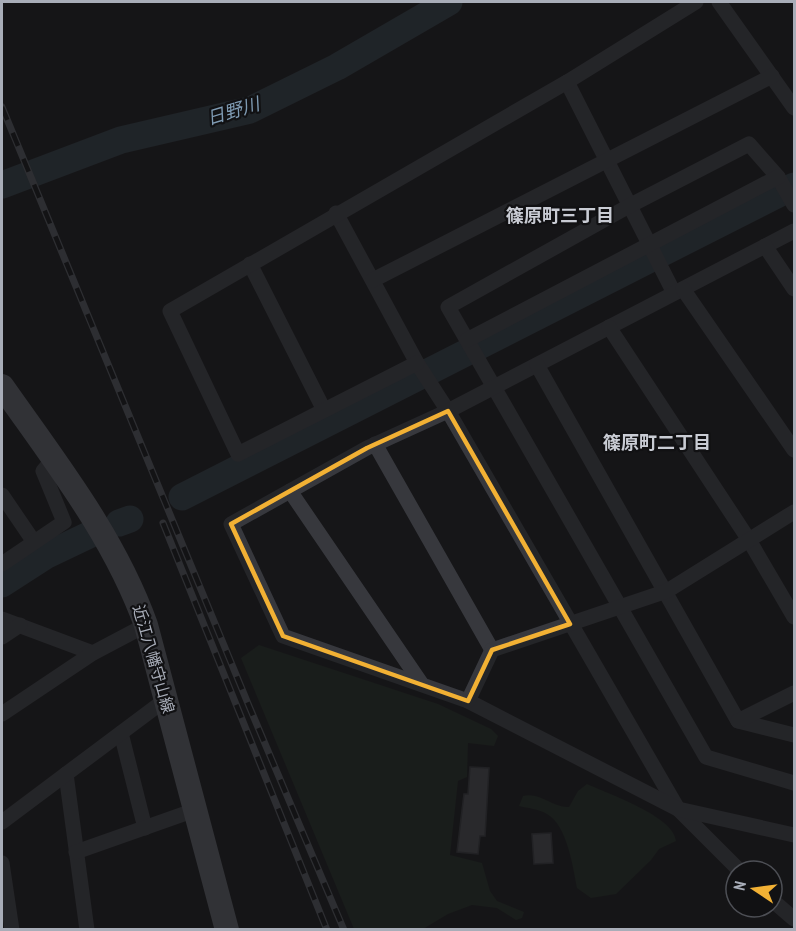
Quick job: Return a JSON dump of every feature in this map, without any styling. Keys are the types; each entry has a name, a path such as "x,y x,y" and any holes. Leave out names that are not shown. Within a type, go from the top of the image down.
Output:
{"main road":[{"name":"近江八幡守山線","path":"2,386 100,526 136,596 146,625 226,930"}],"street":[{"path":"422,371 324,410 238,453 170,311 336,213 567,82 696,2"},
{"path":"719,2 795,108"},
{"path":"373,280 772,76"},
{"path":"567,82 654,252 679,291 795,450"},
{"path":"471,346 654,252 786,190 749,144 629,206 448,307 706,757 795,783"},
{"path":"336,213 422,371 448,411 678,809 728,859"},
{"path":"795,231 448,411 375,444 231,524 283,636 468,701 678,809 795,835"},
{"path":"765,246 795,289"},
{"path":"250,264 324,410"},
{"path":"609,327 749,540 795,617"},
{"path":"537,365 667,591 738,721 795,735"},
{"path":"375,444 492,650"},
{"path":"2,564 64,522 43,471 53,459"},
{"path":"291,491 421,683"},
{"path":"2,495 34,542"},
{"path":"468,701 492,650 667,591 795,512"},
{"path":"2,619 93,653"},
{"path":"2,637 20,625"},
{"path":"2,714 93,653 146,625"},
{"path":"738,721 795,693"},
{"path":"2,822 165,700"},
{"path":"121,733 145,828"},
{"path":"66,774 87,930"},
{"path":"76,852 195,810"},
{"path":"2,863 12,930"}],"highlighted area":[{"path":"448,411 570,624 492,650 468,701 283,636 231,524 367,448"}],"shaded area":[{"path":"259,645 438,704 491,729 498,736 494,746 468,743 467,777 458,781 450,855 482,863 490,891 497,901 524,912 522,918 516,920 497,908 472,905 448,914 423,929 354,929 241,658"},
{"path":"587,784 652,815 664,823 676,841 659,849 651,860 616,894 591,898 577,888 568,847 554,819 540,811 519,806 523,796 529,795 569,807 578,791"}],"building":[{"path":"470,767 489,768 485,836 480,836 478,854 457,852 464,794 468,794"},
{"path":"551,833 553,863 534,864 532,834"}],"waterway":[{"name":"日野川","path":"2,185 121,140 250,110 337,67 449,2"},
{"path":"182,497 794,186"},
{"path":"119,523 130,519"},
{"path":"2,584 47,555 91,534"}],"railway":[{"path":"2,107 344,930"},
{"path":"163,523 327,930"}],"district":[{"name":"篠原町三丁目","path":"560,215"},
{"name":"篠原町二丁目","path":"657,442"}]}
